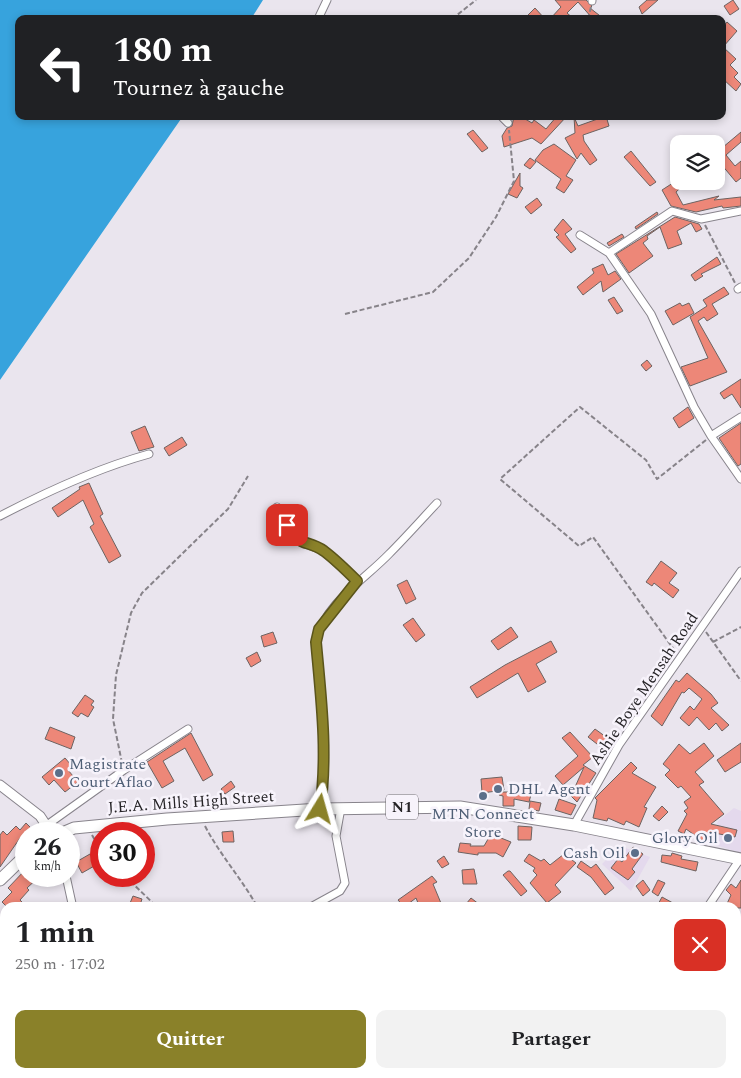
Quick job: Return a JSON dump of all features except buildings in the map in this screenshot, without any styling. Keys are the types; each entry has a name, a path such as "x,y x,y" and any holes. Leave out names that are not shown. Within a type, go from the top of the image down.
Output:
{"highway":[{"name":"J.E.A. Mills High Street","path":"80,827 167,819 320,809 474,808 574,825 740,859"},
{"path":"0,880 15,866"}],"street":[{"path":"320,15 327,0"},
{"path":"504,120 508,124"},
{"path":"609,254 672,211 701,219 741,212"},
{"path":"580,235 609,254 651,314 694,407 711,436 741,479"},
{"path":"711,436 741,417"},
{"path":"0,516 34,498 123,461 149,454"},
{"path":"320,809 324,778 325,741 316,642 319,629 357,581 388,555 437,503"},
{"path":"277,507 293,537 322,550 357,581"},
{"name":"Ashie Boye Mensah Road","path":"574,825 619,746 741,572"},
{"path":"51,822 124,770 188,729"},
{"path":"0,785 40,816 45,822"},
{"path":"320,902 340,890 345,883 336,836 341,808"},
{"path":"710,902 740,859"},
{"path":"68,887 71,902"}],"path":[{"path":"457,15 476,0"},
{"path":"345,314 433,292 469,258 496,217 514,181 508,124"},
{"path":"701,219 740,288"},
{"path":"677,654 593,537 579,546 500,479 580,407 646,460 657,478 711,436"},
{"path":"124,770 113,719 116,675 131,613 142,593 228,508 248,476"},
{"path":"702,626 741,682"},
{"path":"713,642 741,627"},
{"path":"203,821 216,846 255,902"},
{"path":"136,887 152,902"}],"shaded area":[{"path":"734,808 741,811 741,853 709,843 718,821"},
{"path":"620,846 650,857 631,891 602,864"}],"water":[{"path":"0,0 263,0 254,15 15,15 15,120 180,120 0,380"}],"place":[{"name":"Magistrate Court Aflao","path":"59,773"},
{"name":"DHL Agent","path":"498,789"},
{"name":"MTN Connect Store","path":"483,796"},
{"name":"Glory Oil","path":"728,838"},
{"name":"Cash Oil","path":"635,853"}],"route":[{"path":"287,525 293,537 322,550 357,581 328,615 319,629 316,642 325,741 324,778 320,809"}]}
